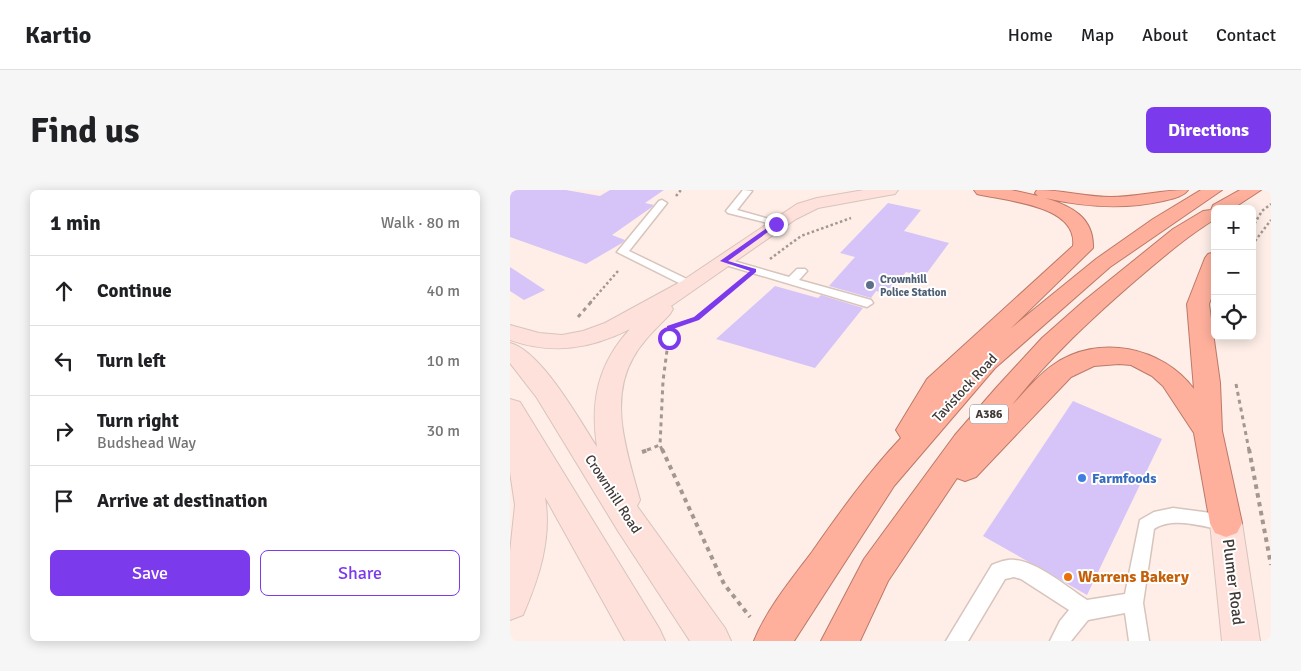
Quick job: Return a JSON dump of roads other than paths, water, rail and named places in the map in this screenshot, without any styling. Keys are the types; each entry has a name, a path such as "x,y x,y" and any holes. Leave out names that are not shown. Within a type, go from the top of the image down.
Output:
{"highway":[{"path":"883,477 936,386 1083,248 1084,236 1081,228 1066,213 1026,199 983,190"},
{"path":"1030,190 1065,198 1106,203 1155,199 1179,190"},
{"name":"Tavistock Road","path":"773,641 805,590 883,477 986,362 1103,263 1160,223 1214,190"},
{"path":"1226,205 1252,190"},
{"path":"1257,210 1271,191"},
{"name":"A386","path":"840,641 876,570 965,443 1051,344 1180,233 1211,214"},
{"path":"1211,269 1198,304 1207,383 1208,431 1226,523"},
{"path":"921,505 967,467 1062,371 1075,362 1091,357 1128,357 1156,367 1174,382 1208,431"}],"main road":[{"path":"510,332 529,340 572,342 611,330 685,286 776,224 821,201 836,190"},
{"path":"821,201 840,200 889,190"},
{"path":"629,521 609,434 608,398 613,373 628,346 685,286"},
{"name":"Crownhill Road","path":"510,351 522,359 546,391 629,521 704,629"},
{"path":"510,409 646,641"},
{"path":"510,414 530,492 531,521 527,557 510,603"},
{"name":"Plumer Road","path":"1226,523 1241,641"}],"lane":[{"path":"747,191 731,211 776,224"},
{"path":"662,203 622,252 685,286"},
{"path":"723,261 867,303"},
{"path":"790,282 801,271"},
{"path":"1139,641 1134,604 1146,524 1153,518 1163,515 1226,523"},
{"path":"956,641 999,571 1014,568 1026,571 1084,609"},
{"path":"1060,641 1069,622 1084,609 1134,604"}],"place":[{"name":"Crownhill Police Station","path":"870,285"},
{"name":"Farmfoods","path":"1082,478"},
{"name":"Warrens Bakery","path":"1068,577"}]}
